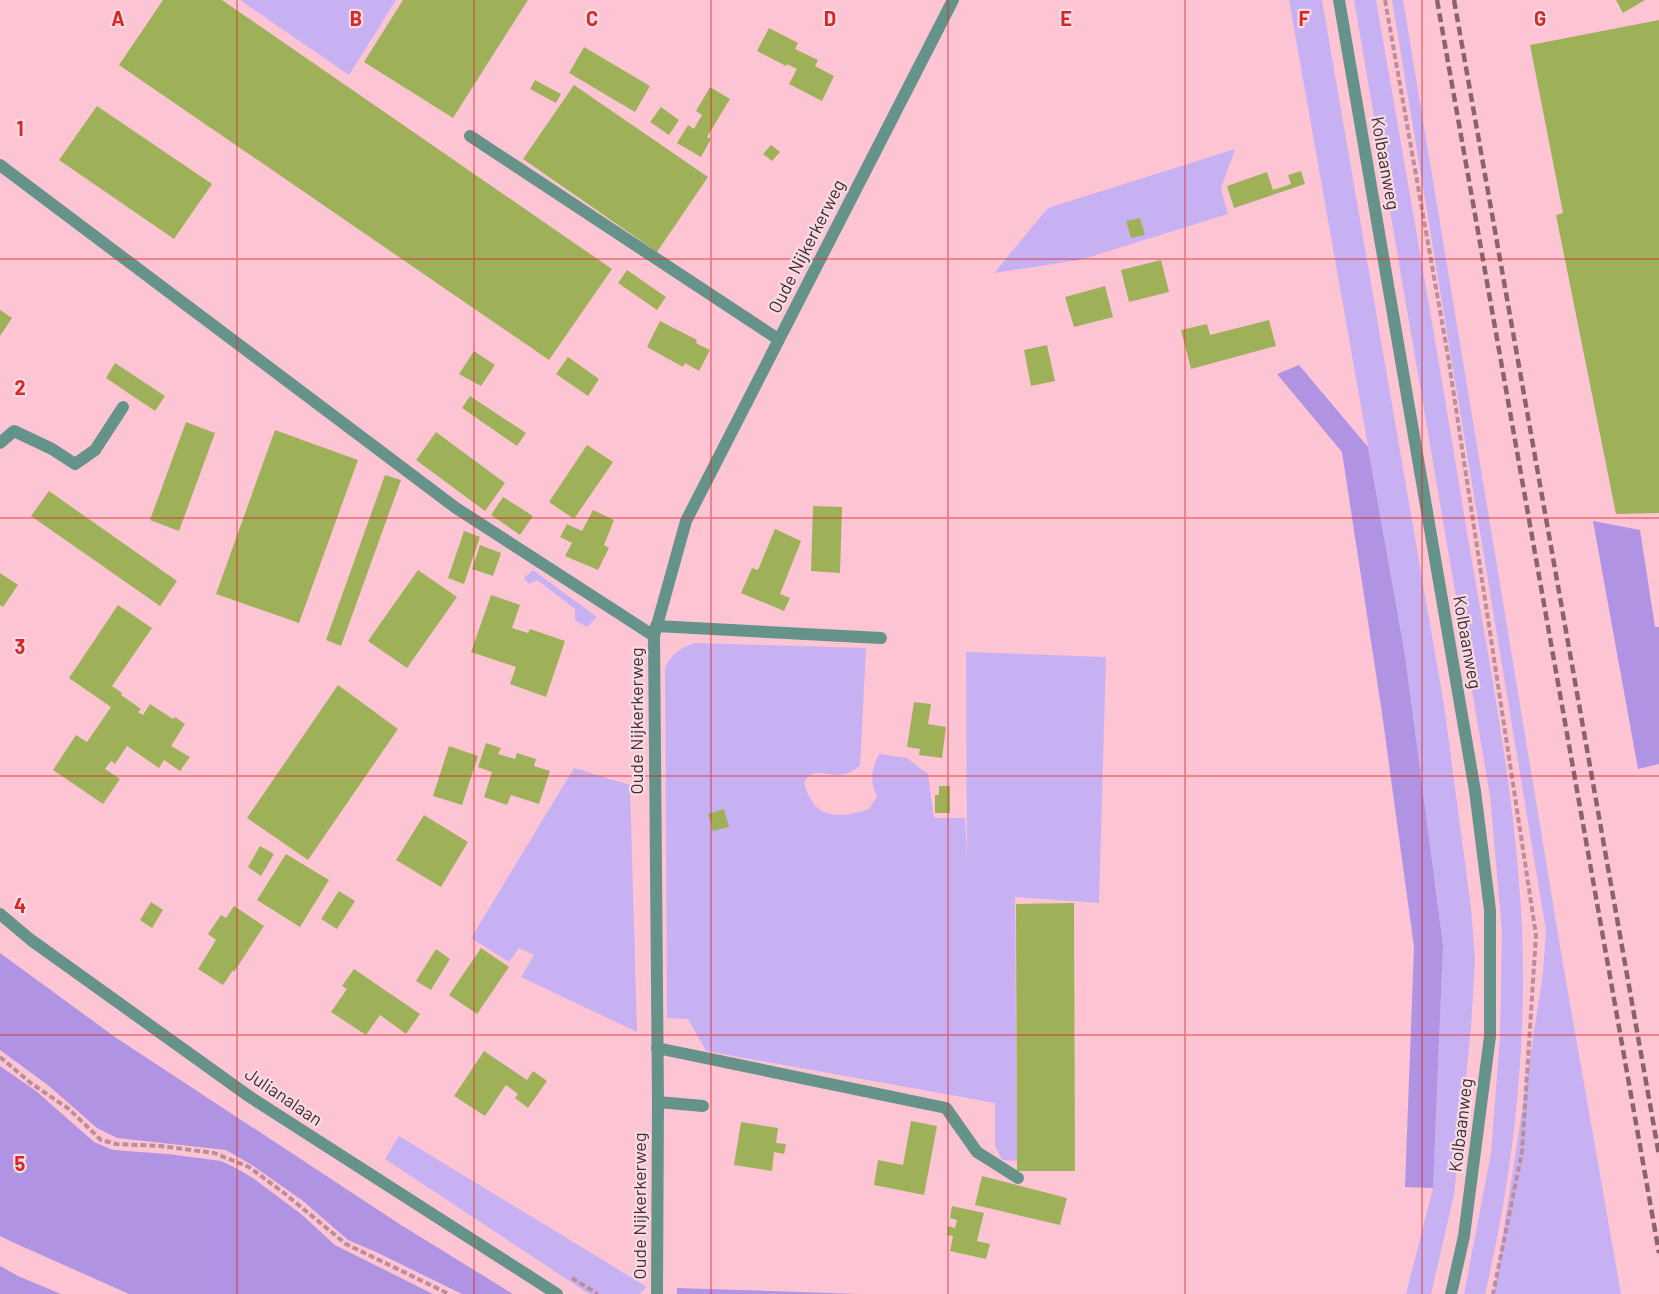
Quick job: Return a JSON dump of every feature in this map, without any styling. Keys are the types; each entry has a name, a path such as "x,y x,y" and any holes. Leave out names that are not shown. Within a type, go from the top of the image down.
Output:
{"street":[{"name":"Oude Nijkerkerweg","path":"657,1294 655,631 686,521 953,0"},
{"name":"Kolbaanweg","path":"1339,0 1475,791 1490,910 1490,1035 1464,1236 1450,1294"},
{"path":"470,136 778,339"},
{"path":"0,165 456,508 655,631 881,638"},
{"path":"0,443 14,431 52,449 75,464 94,450 123,407"},
{"name":"Julianalaan","path":"0,914 31,940 250,1096 557,1294"},
{"path":"657,1048 946,1108 977,1152 1018,1178"},
{"path":"658,1102 703,1106"}],"path":[{"name":"Kolbaanweg","path":"1385,0 1448,356 1536,935 1522,1152 1493,1294"},
{"path":"0,1057 32,1084 69,1109 101,1140 116,1144 161,1146 214,1153 249,1167 346,1244 449,1294"},
{"path":"568,1276 598,1294"}],"shaded area":[{"path":"240,0 396,0 349,75"},
{"path":"1289,0 1322,0 1444,705 1471,908 1475,960 1471,1028 1454,1195 1431,1294 1406,1294 1433,1188 1443,945 1405,655"},
{"path":"1354,0 1376,0 1492,680 1514,829 1522,929 1520,1067 1503,1204 1485,1294 1464,1294 1491,1153 1500,1036 1502,931 1490,796"},
{"path":"1392,0 1403,0 1563,964 1621,1294 1494,1294 1543,973 1546,931"},
{"path":"1235,149 1221,188 1228,214 1080,260 994,273 1048,208"},
{"path":"1299,365 1368,447 1405,655 1443,945 1433,1188 1405,1187 1414,947 1382,713 1342,452 1277,374"},
{"path":"1593,521 1640,530 1655,627 1659,627 1659,764 1638,769"},
{"path":"533,570 597,617 587,627 575,620 575,609 537,580 529,584 524,578"},
{"path":"695,643 866,648 860,766 841,775 814,773 810,775 804,783 808,795 814,804 829,814 847,814 869,809 877,796 872,775 879,754 907,758 928,774 934,818 965,818 967,859 966,652 1106,657 1099,903 1015,897 1017,1161 1002,1160 995,1146 995,1103 706,1051 688,1019 667,1018 665,667 677,652"},
{"path":"574,768 630,785 637,1032 521,977 534,955 519,948 509,962 471,938"},
{"path":"0,953 115,1037 401,1225 513,1294 462,1294 348,1240 303,1201 252,1165 226,1150 117,1138 97,1128 49,1086 0,1050"},
{"path":"0,1066 36,1091 94,1142 113,1150 221,1161 253,1178 301,1214 335,1245 433,1294 129,1294 0,1236"},
{"path":"399,1136 647,1287 639,1294 589,1294 385,1159"},
{"path":"0,1266 18,1276 61,1294 0,1294"},
{"path":"677,1288 859,1294 677,1294"}],"building":[{"path":"163,0 222,0 612,269 549,360 119,65"},
{"path":"403,0 528,0 453,118 364,62"},
{"path":"1616,0 1645,0 1623,13"},
{"path":"1659,20 1659,513 1616,514 1556,215 1563,213 1530,45"},
{"path":"769,28 798,43 795,49 818,60 815,66 834,76 822,101 789,84 797,69 757,51"},
{"path":"584,47 650,86 635,112 569,73"},
{"path":"535,80 561,94 556,103 530,89"},
{"path":"574,85 708,177 657,252 523,159"},
{"path":"710,87 730,99 707,137 711,139 701,157 677,143 688,125 694,129 702,115 696,111"},
{"path":"97,106 212,184 174,239 59,160"},
{"path":"661,107 679,120 669,135 650,122"},
{"path":"771,145 780,152 772,161 763,154"},
{"path":"1301,171 1305,184 1234,208 1227,186 1267,172 1273,190 1291,184 1288,175"},
{"path":"1140,218 1145,235 1131,238 1126,221"},
{"path":"1161,260 1169,292 1129,302 1121,270"},
{"path":"627,270 666,297 657,310 618,283"},
{"path":"1105,286 1113,317 1074,327 1065,297"},
{"path":"0,310 12,318 0,336"},
{"path":"1269,320 1276,346 1191,369 1181,330 1207,324 1210,335"},
{"path":"660,321 697,340 696,343 710,350 699,371 685,363 683,367 647,347"},
{"path":"1047,345 1055,381 1031,386 1024,350"},
{"path":"474,351 495,365 481,386 459,374"},
{"path":"568,357 599,379 588,396 556,374"},
{"path":"115,363 165,396 155,411 106,378"},
{"path":"470,396 526,433 517,446 462,408"},
{"path":"186,422 215,433 179,531 150,520"},
{"path":"275,430 358,460 299,623 216,594"},
{"path":"436,432 505,483 485,511 416,460"},
{"path":"587,445 613,462 574,519 549,502"},
{"path":"385,475 401,480 341,646 326,640"},
{"path":"49,491 177,581 160,606 31,516"},
{"path":"503,497 533,516 520,535 491,515"},
{"path":"813,506 842,507 840,573 811,571"},
{"path":"593,510 614,520 604,545 609,548 598,570 565,556 572,543 560,537 567,524 582,531"},
{"path":"775,529 801,541 780,594 790,598 784,611 741,593 752,568 758,570"},
{"path":"464,531 480,537 464,584 448,578"},
{"path":"480,545 501,553 493,576 472,569"},
{"path":"418,570 457,597 407,668 368,641"},
{"path":"0,573 18,585 3,607 0,605"},
{"path":"491,595 520,605 512,628 528,633 530,629 565,641 546,697 510,684 516,667 471,652"},
{"path":"118,605 152,628 112,686 141,709 138,712 143,715 150,704 185,724 171,746 190,757 180,771 164,760 159,768 127,746 115,764 111,761 105,769 120,779 103,804 53,770 76,735 87,742 111,707 69,678"},
{"path":"338,685 398,729 308,860 247,818"},
{"path":"914,702 931,704 928,724 946,727 942,758 919,755 920,749 907,747"},
{"path":"486,743 501,748 498,754 515,759 517,753 536,759 534,766 550,771 539,804 511,795 507,805 484,797 492,772 478,767"},
{"path":"449,746 478,756 462,805 433,796"},
{"path":"939,786 950,786 950,813 935,813 935,795 939,795"},
{"path":"724,809 729,827 713,831 708,814"},
{"path":"424,815 468,842 441,887 396,860"},
{"path":"260,846 274,854 261,876 248,867"},
{"path":"286,854 329,880 300,927 257,900"},
{"path":"339,891 355,901 337,929 321,919"},
{"path":"151,902 163,910 152,928 140,920"},
{"path":"1074,903 1075,1171 1017,1171 1016,904"},
{"path":"234,906 264,926 223,985 198,969 216,940 208,934 221,915 226,918"},
{"path":"481,948 509,967 477,1014 449,995"},
{"path":"436,949 450,959 431,990 416,981"},
{"path":"354,969 420,1014 406,1034 380,1015 366,1035 331,1012 347,989 342,986"},
{"path":"484,1051 527,1080 533,1071 547,1081 528,1108 515,1098 518,1094 506,1085 485,1116 454,1096"},
{"path":"911,1121 937,1126 924,1195 874,1185 878,1160 903,1165"},
{"path":"741,1122 778,1128 776,1143 786,1144 784,1154 774,1152 772,1171 734,1165"},
{"path":"982,1176 1067,1198 1060,1225 975,1205"},
{"path":"952,1206 984,1213 977,1241 990,1244 986,1259 950,1251 953,1236 947,1235 948,1226 955,1228 957,1220 950,1218"}],"railway":[{"path":"1437,0 1659,1253"},
{"path":"1454,0 1659,1155"}]}
